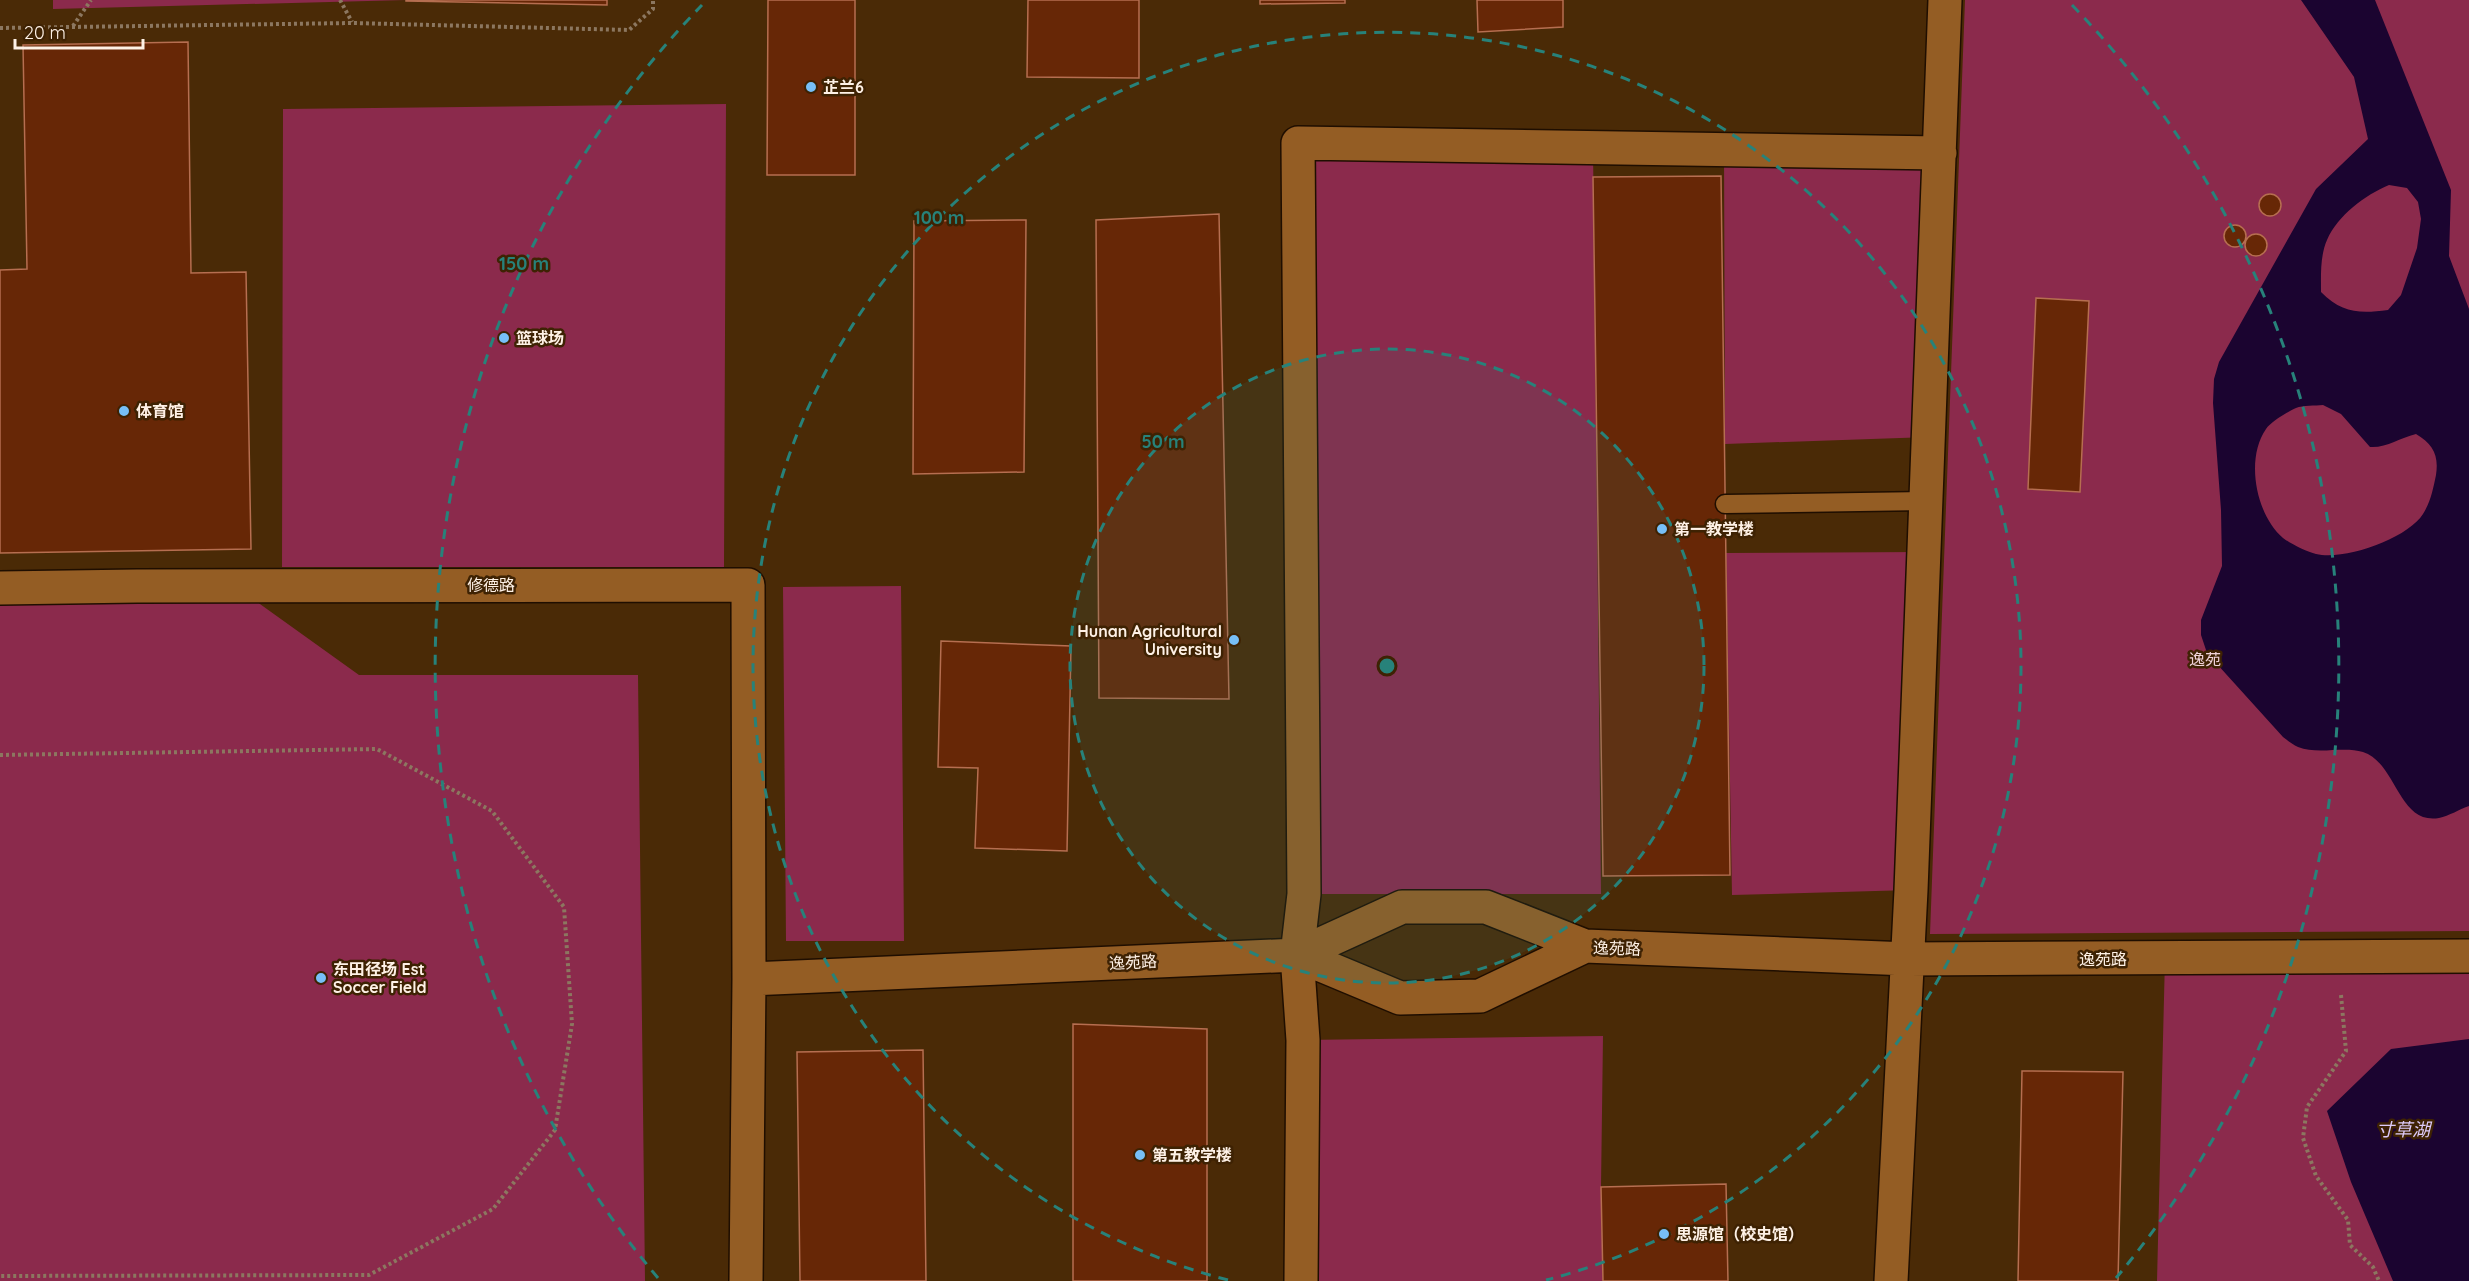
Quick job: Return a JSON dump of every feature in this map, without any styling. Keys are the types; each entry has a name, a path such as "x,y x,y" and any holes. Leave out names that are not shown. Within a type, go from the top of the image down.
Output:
{"street":[{"path":"1891,1281 1908,959 1946,0"},
{"path":"1301,1281 1303,1041 1297,955 1304,894 1298,143 1940,153"},
{"name":"修德路","path":"0,588 748,585 748,979"},
{"path":"1297,955 1402,907 1485,907 1585,946"},
{"name":"逸苑路","path":"748,979 1297,955 1400,998 1480,996 1585,946 1908,959 2469,957"},
{"path":"746,1281 748,979"}],"lane":[{"path":"1725,504 1926,501"}],"path":[{"path":"73,27 91,0"},
{"path":"339,0 353,23"},
{"path":"0,28 353,23 629,30 653,9 653,0"},
{"path":"0,755 377,749 492,812 564,908 572,1024 555,1130 493,1209 369,1275 0,1276"},
{"path":"2339,957 2346,1051 2307,1107 2303,1138 2316,1176 2348,1220 2350,1245 2373,1267 2379,1281"}],"shaded area":[{"name":"Hunan Agricultural University","path":"0,0 2469,0 2469,1281 0,1281"}],"green space":[{"path":"53,0 406,0 53,9"},
{"name":"逸苑","path":"1965,0 2469,0 2469,931 1930,934"},
{"name":"篮球场","path":"726,104 724,567 282,567 283,109"},
{"path":"1298,143 1593,147 1601,894 1304,894"},
{"path":"1724,149 1940,153 1929,437 1725,444"},
{"path":"1924,552 1911,890 1732,895 1726,553"},
{"name":"东田径场 Est Soccer Field","path":"235,586 359,675 638,675 645,1281 0,1281 0,588"},
{"path":"901,586 904,941 786,941 783,587"},
{"path":"2469,956 2469,1281 2157,1281 2165,958"},
{"path":"1603,1036 1601,1187 1603,1281 1301,1281 1303,1040"}],"water":[{"path":"2301,0 2375,0 2451,190 2449,256 2469,309 2469,806 2439,818 2425,818 2415,812 2406,803 2383,768 2374,758 2363,752 2306,749 2296,746 2283,737 2207,653 2201,635 2201,620 2222,566 2221,510 2213,403 2214,379 2219,362 2316,189 2368,139 2354,77","holes":["2389,185 2407,188 2418,202 2421,219 2417,248 2401,295 2388,310 2360,312 2344,308 2321,292 2321,266 2327,240 2345,214 2371,194","2323,405 2341,414 2370,447 2388,444 2416,434 2431,446 2437,462 2430,500 2423,514 2404,531 2375,546 2359,551 2343,554 2316,554 2283,538 2266,515 2256,486 2256,455 2266,429 2280,417 2296,408"]},
{"name":"寸草湖","path":"2469,1039 2469,1281 2393,1281 2351,1182 2327,1111 2391,1049"}],"building":[{"path":"406,0 607,0 607,5 406,1"},
{"name":"芷兰6","path":"768,0 855,0 855,175 767,175"},
{"path":"1028,0 1139,0 1139,78 1027,77"},
{"path":"1260,0 1345,0 1345,3 1260,4"},
{"path":"1477,0 1563,0 1563,27 1478,32"},
{"name":"体育馆","path":"188,42 191,273 246,272 251,549 0,553 0,270 27,269 23,45"},
{"name":"第一教学楼","path":"1721,176 1730,875 1603,876 1593,177"},
{"path":"2270,194 2278,197 2281,205 2278,213 2270,216 2262,213 2259,205 2262,197"},
{"path":"1219,214 1229,699 1099,698 1096,220"},
{"path":"1026,220 1024,472 913,474 914,221"},
{"path":"2235,225 2243,228 2246,236 2243,244 2235,247 2227,244 2224,236 2227,228"},
{"path":"2256,234 2264,237 2267,245 2264,253 2256,256 2248,253 2245,245 2248,237"},
{"path":"2036,298 2089,301 2080,492 2028,489"},
{"path":"941,641 1071,646 1067,851 975,848 978,768 938,767"},
{"name":"第五教学楼","path":"1073,1024 1207,1029 1207,1281 1073,1281"},
{"path":"923,1050 926,1281 800,1281 797,1052"},
{"path":"2022,1071 2123,1072 2118,1281 2018,1281"},
{"name":"思源馆（校史馆）","path":"1726,1184 1728,1281 1603,1281 1601,1187"}],"place":[{"name":"芷兰6","path":"811,87"},
{"name":"篮球场","path":"504,338"},
{"name":"体育馆","path":"124,411"},
{"name":"第一教学楼","path":"1662,529"},
{"name":"Hunan Agricultural University","path":"1234,640"},
{"name":"东田径场 Est Soccer Field","path":"321,978"},
{"name":"第五教学楼","path":"1140,1155"},
{"name":"思源馆（校史馆）","path":"1664,1234"}]}
